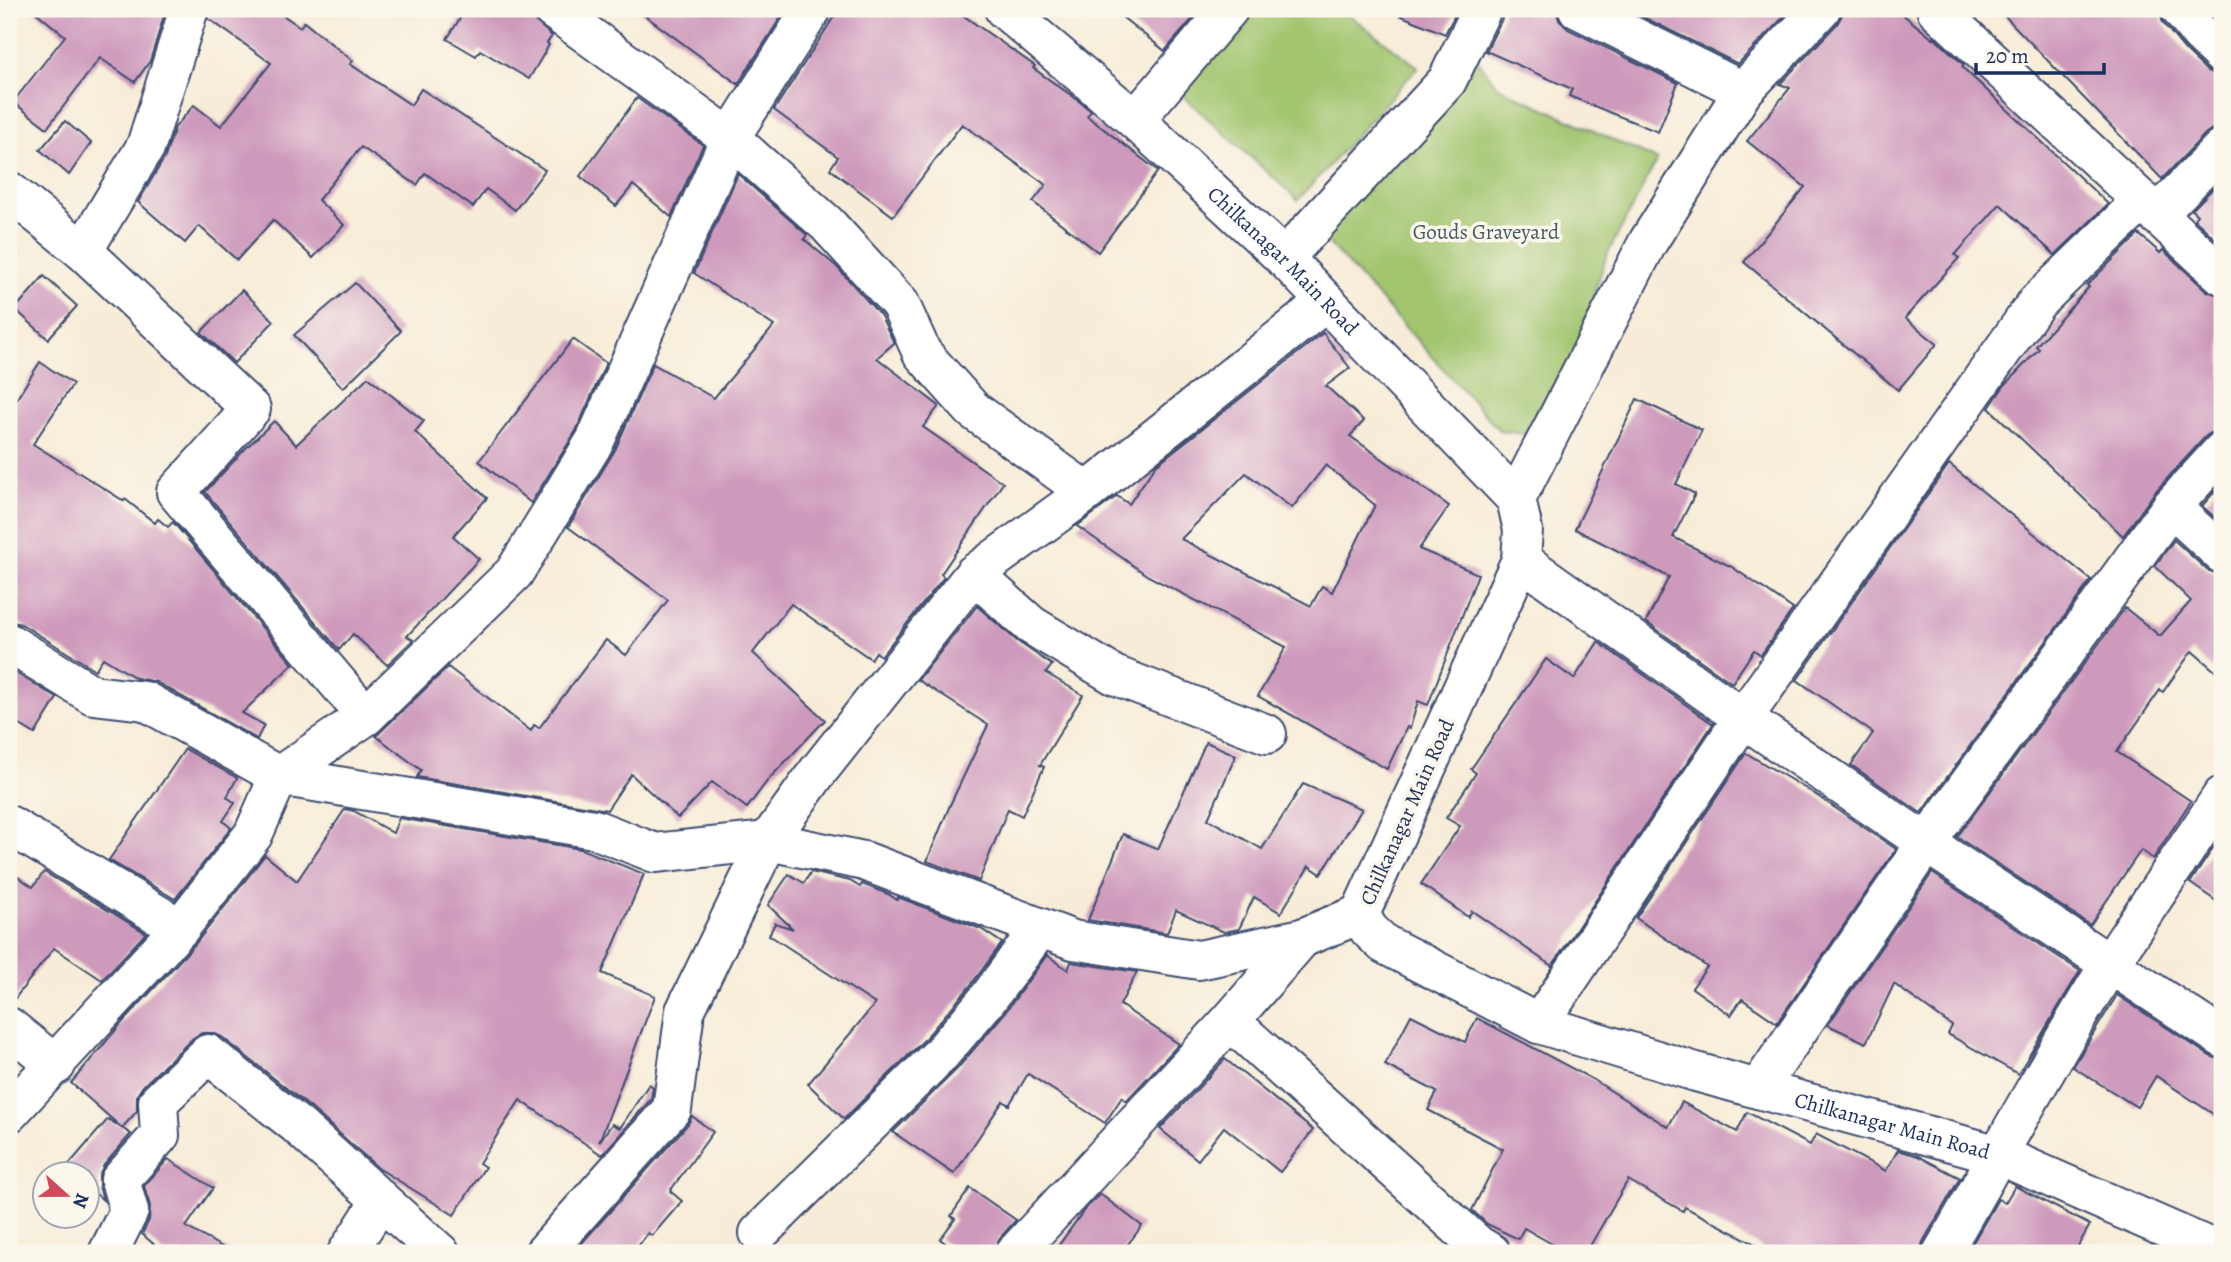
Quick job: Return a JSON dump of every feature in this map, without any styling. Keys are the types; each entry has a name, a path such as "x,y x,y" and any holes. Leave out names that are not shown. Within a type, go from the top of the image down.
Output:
{"street":[{"path":"83,251 146,146 189,9"},
{"path":"552,9 730,138 827,224 891,294 905,313 922,353 973,410 1087,492"},
{"path":"9,1114 180,928 253,835 279,776 366,716 514,573 595,441 730,138 812,9"},
{"name":"Chilkanagar Main Road","path":"1004,9 1135,120 1284,258 1516,499 1523,530 1521,560 1360,914 1369,930 1384,944 1539,1024 1758,1089 1999,1155 2222,1253"},
{"path":"1135,120 1229,9"},
{"path":"1284,258 1447,81 1482,9"},
{"path":"1578,9 1743,91"},
{"path":"1516,499 1648,242 1743,91 1821,9"},
{"path":"1936,9 2222,275"},
{"path":"2180,9 2222,55"},
{"path":"1539,1024 1743,718 2037,302 2222,148"},
{"path":"9,191 83,251 251,409 176,492 366,716"},
{"path":"544,1253 672,1109 685,1012 768,841 816,774 974,574 1087,492 1326,302"},
{"path":"1758,1089 1926,843 2171,507 2222,451"},
{"path":"2171,507 2222,554"},
{"path":"1521,560 1743,718 1926,843 2222,1038"},
{"path":"974,574 1031,625 1114,675 1267,734"},
{"path":"9,643 93,695 145,701 279,776 594,830 655,853 768,841 864,862 1073,940 1199,960 1302,938 1360,914"},
{"path":"1942,1253 1999,1155 2014,1123 2109,964 2222,796"},
{"path":"9,825 180,928"},
{"path":"759,1233 940,1055 987,1000 1040,928"},
{"path":"1015,1253 1230,1021 1302,938"},
{"path":"1230,1021 1479,1247 1491,1253"},
{"path":"9,1027 56,1065"},
{"path":"108,1253 129,1211 120,1180 160,1135 158,1102 208,1054 297,1125 440,1253"},
{"path":"347,1253 381,1200"}],"green space":[{"path":"1242,9 1341,9 1418,67 1298,200 1175,89"},
{"name":"Gouds Graveyard","path":"1474,56 1498,87 1657,160 1606,257 1574,357 1533,435 1500,431 1323,237"}],"building":[{"path":"32,9 166,9 150,61 135,82 100,58 47,128 13,102 65,36"},
{"path":"210,9 274,9 300,27 304,22 353,61 350,64 411,105 421,89 545,170 515,210 486,189 473,207 425,173 417,185 361,147 318,200 344,225 313,258 273,220 237,260 199,226 185,243 138,202 165,157 175,127 194,105 221,126 271,63 209,19"},
{"path":"466,9 530,9 532,18 552,36 529,79 480,50 476,56 447,39"},
{"path":"636,9 781,9 785,11 738,84"},
{"path":"839,9 954,9 1035,66 1033,68 1091,111 1087,116 1158,171 1098,252 1033,202 1046,185 962,124 893,216 830,169 838,157 774,110"},
{"path":"1112,9 1201,9 1165,51"},
{"path":"1385,9 1458,9 1445,34"},
{"path":"1504,9 1556,9 1559,20 1568,29 1678,83 1658,132 1569,96 1572,89 1486,51 1502,19"},
{"path":"1627,9 1791,9 1738,64"},
{"path":"1842,9 1896,9 1933,39 1934,37 1964,65 1962,67 2108,204 2055,255 2000,204 1955,255 1959,258 1905,318 1937,344 1898,390 1744,262 1805,187 1747,141 1790,88 1780,84 1837,24"},
{"path":"1998,9 2159,9 2163,23 2185,50 2207,71 2222,76 2222,127 2215,127 2206,133 2162,179"},
{"path":"637,98 703,145 671,217 633,185 616,206 580,176"},
{"path":"65,121 91,143 69,175 40,150"},
{"path":"738,174 807,235 804,239 837,267 881,316 894,343 877,358 939,406 923,427 1003,483 941,574 944,577 881,656 876,652 871,659 791,604 753,653 825,720 768,780 747,808 712,782 678,818 631,774 607,810 417,777 421,770 376,736 448,667 531,731 534,725 539,728 606,640 626,655 668,600 568,527 615,450 653,364 714,398 774,326 694,273"},
{"path":"2222,179 2222,245 2194,219 2197,215 2192,210"},
{"path":"2139,234 2160,253 2163,250 2207,291 2222,296 2222,430 2215,430 2206,436 2155,492 2123,536 1989,408 2004,386 2039,349 2036,346 2089,287 2087,285"},
{"path":"44,276 77,306 48,339 15,309"},
{"path":"355,283 401,331 343,388 294,335"},
{"path":"242,290 274,321 234,363 201,332"},
{"path":"1323,333 1350,368 1326,386 1364,421 1350,436 1449,506 1419,549 1478,574 1428,705 1418,701 1410,728 1407,727 1387,769 1258,696 1286,647 1148,576 1077,526 1117,496 1129,504 1156,465","holes":["1326,465 1375,505 1332,592 1322,586 1311,606 1181,539 1246,473 1292,508"]},
{"path":"573,339 606,363 576,431 531,503 479,461"},
{"path":"40,362 73,384 33,444 124,501 125,499 155,523 158,519 168,527 173,522 293,664 242,713 264,725 257,739 156,682 136,678 103,658 95,670 21,624 9,621 9,411"},
{"path":"368,377 424,421 415,432 487,498 453,536 479,559 407,636 413,640 387,665 353,634 339,650 205,492 274,421 296,445"},
{"path":"1637,399 1702,430 1676,484 1695,494 1673,537 1732,567 1793,609 1761,655 1754,650 1732,683 1646,622 1669,577 1575,529"},
{"path":"1949,464 2091,580 1921,813 1851,765 1873,733 1797,680"},
{"path":"2222,483 2222,524 2202,506"},
{"path":"2174,540 2207,570 2222,575 2222,677 2192,651 2163,692 2160,690 2117,752 2191,801 2153,859 2141,850 2090,925 1957,837 2125,608 2160,636 2191,601 2155,566"},
{"path":"977,606 1017,641 1052,665 1046,673 1083,695 1040,765 1044,767 1022,816 1008,809 979,881 927,861 988,725 918,680"},
{"path":"1598,642 1713,724 1552,966 1472,911 1468,917 1421,884 1460,826 1446,818 1476,773 1471,769 1546,659 1574,679"},
{"path":"9,669 57,698 35,734 9,718"},
{"path":"1206,742 1236,755 1208,819 1262,849 1303,784 1362,809 1321,874 1309,866 1281,913 1254,897 1239,929 1224,932 1176,910 1167,933 1088,920 1123,834 1158,849"},
{"path":"185,749 237,778 227,797 235,803 223,821 231,828 175,899 109,860"},
{"path":"1746,753 1813,793 1896,849 1777,1023 1742,999 1731,1015 1692,988 1707,967 1636,918"},
{"path":"345,809 354,811 393,833 399,818 581,849 644,874 602,973 655,996 599,1142 612,1124 620,1128 649,1084 653,1087 651,1099 602,1155 520,1100 479,1163 485,1167 454,1215 378,1168 311,1108 222,1037 213,1033 202,1033 193,1038 143,1086 137,1095 137,1111 122,1128 71,1083 196,943 265,855 297,881"},
{"path":"2222,835 2222,905 2190,883"},
{"path":"9,871 33,887 44,872 146,933 102,980 54,948 9,1006"},
{"path":"811,872 850,881 860,887 862,884 897,900 898,897 981,929 1002,943 924,1040 844,1119 808,1084 875,1004 769,935 775,923 793,929 768,905 789,874 804,883"},
{"path":"1932,873 2080,971 2018,1074 1948,1034 1952,1026 1894,984 1866,1043 1828,1025"},
{"path":"1047,955 1068,970 1071,962 1137,972 1120,1005 1179,1044 1126,1101 1122,1097 1105,1123 1028,1074 1009,1105 1003,1101 954,1174 893,1132 957,1069 1004,1014"},
{"path":"2117,995 2210,1056 2222,1060 2222,1120 2156,1076 2137,1107 2073,1067"},
{"path":"1411,1015 1465,1042 1477,1018 1594,1080 1668,1127 1682,1102 1737,1132 1747,1112 1810,1145 1816,1134 1886,1171 1898,1150 1918,1156 1960,1178 1923,1242 1920,1253 1772,1253 1685,1207 1683,1211 1628,1180 1586,1253 1568,1253 1524,1228 1518,1239 1487,1224 1472,1210 1503,1149 1428,1110 1437,1092 1385,1065"},
{"path":"1225,1059 1313,1130 1280,1172 1224,1127 1198,1160 1160,1129"},
{"path":"692,1116 713,1132 670,1191 682,1201 652,1236 648,1233 633,1253 573,1253 688,1124"},
{"path":"108,1119 131,1134 102,1169 102,1160 73,1160"},
{"path":"168,1159 213,1188 186,1227 233,1253 164,1253 142,1234 149,1220 150,1206 144,1186"},
{"path":"2015,1186 2090,1225 2074,1253 1967,1253 1998,1199 2005,1203"},
{"path":"970,1188 1016,1220 999,1239 994,1253 959,1253 940,1239 955,1219 951,1216"},
{"path":"1100,1194 1142,1226 1121,1253 1045,1253 1052,1246 1056,1249 1085,1209"}]}
